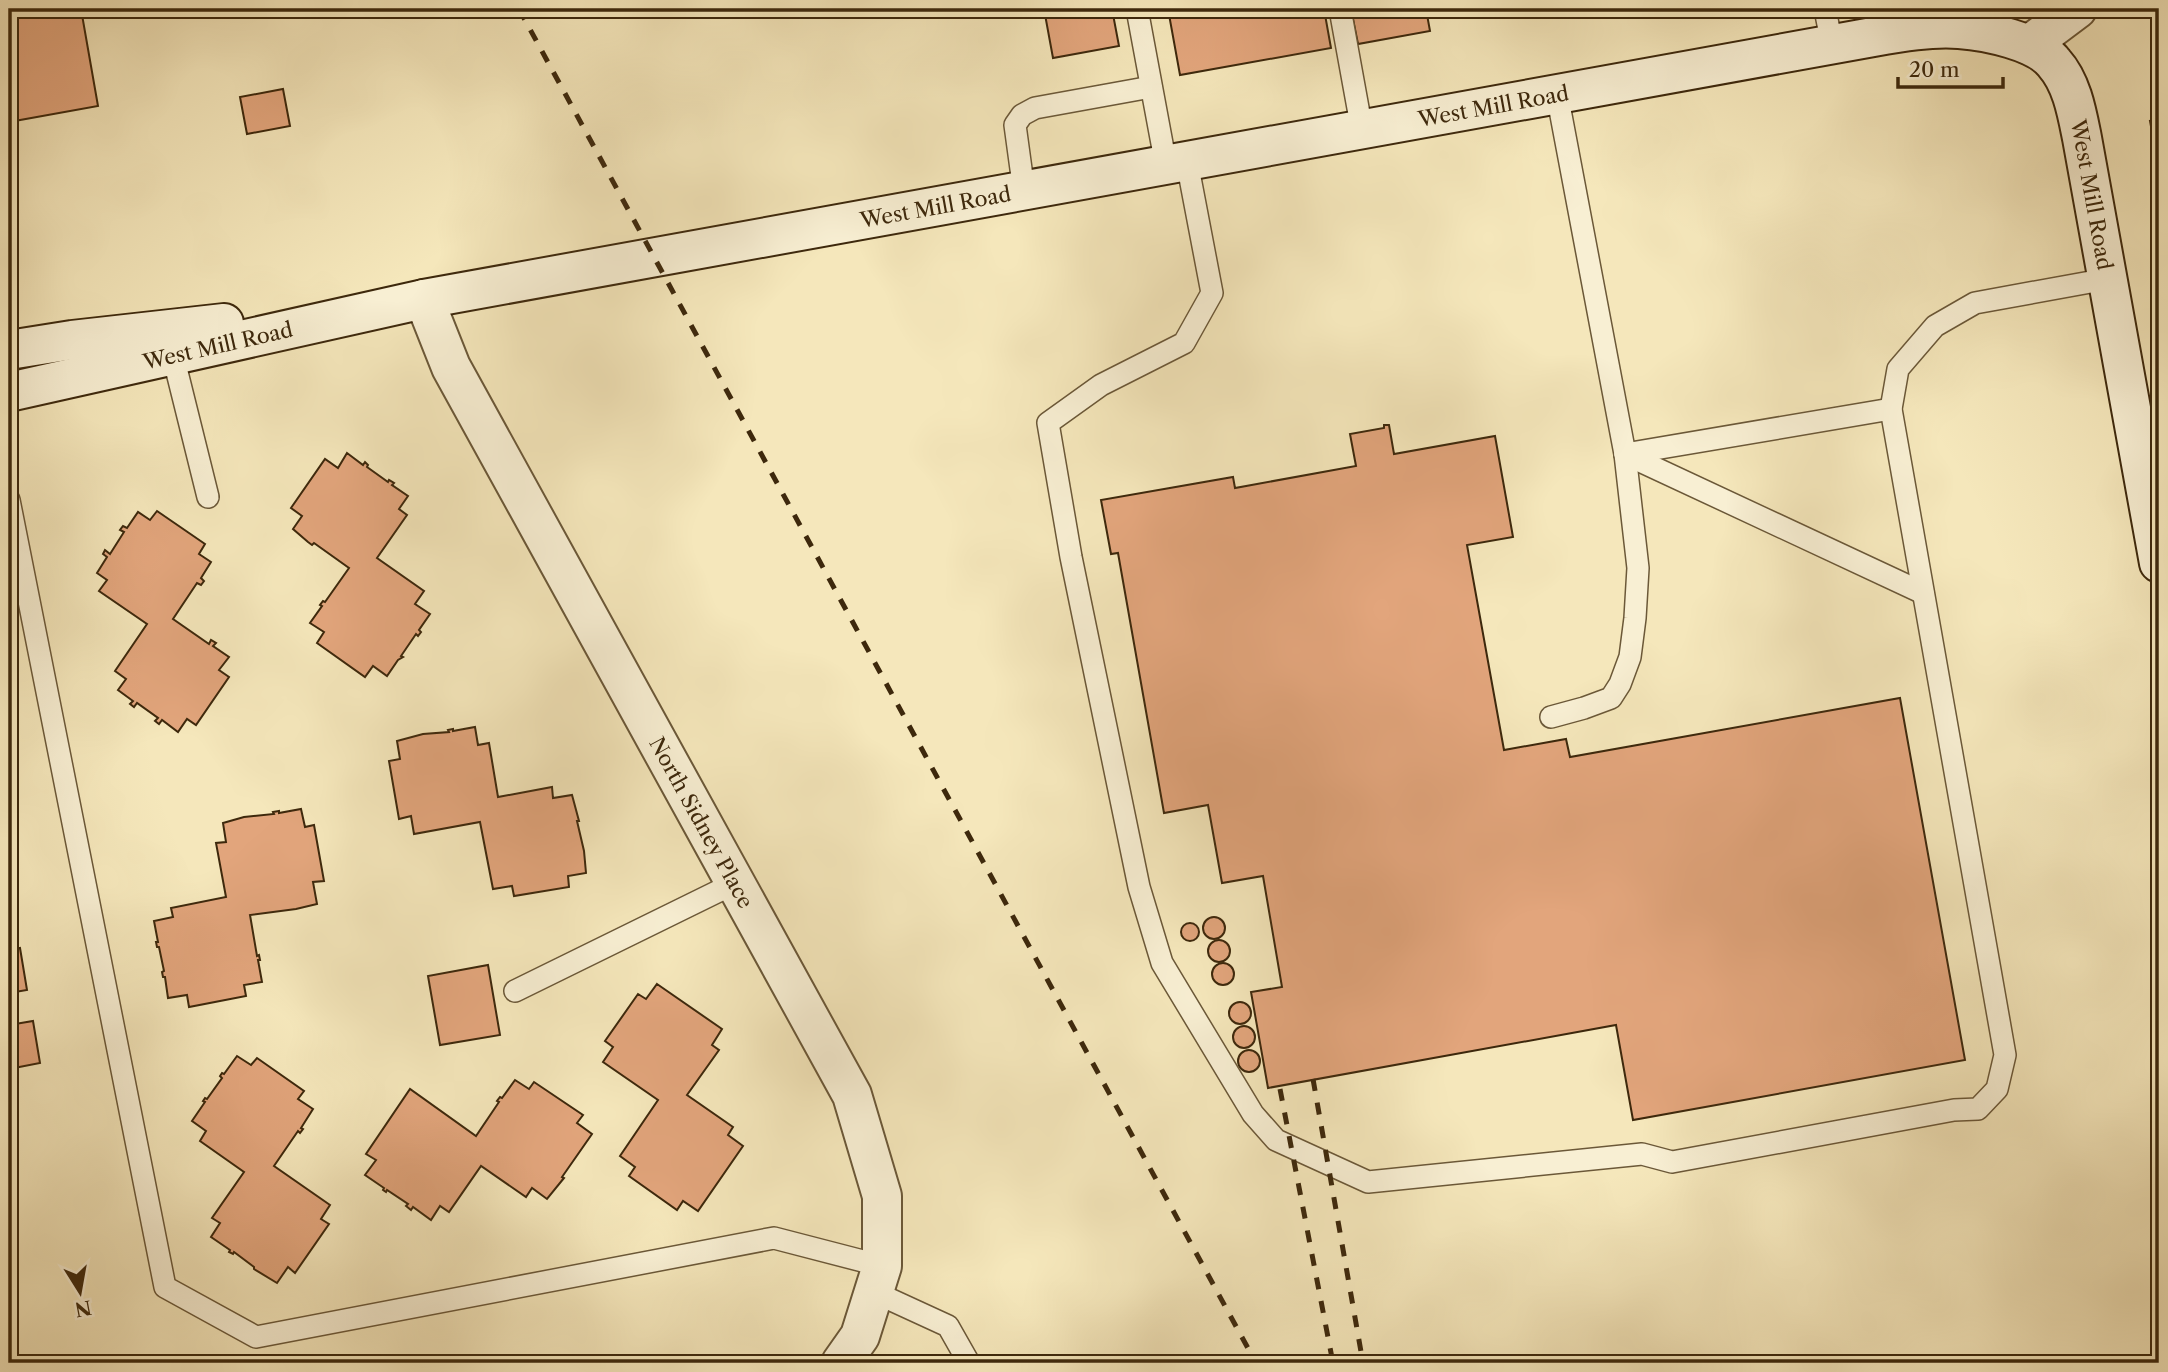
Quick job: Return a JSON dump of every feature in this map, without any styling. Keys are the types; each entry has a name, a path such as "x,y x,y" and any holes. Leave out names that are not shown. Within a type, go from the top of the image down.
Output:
{"main road":[{"path":"2029,45 2077,9"},
{"name":"West Mill Road","path":"9,392 425,299 1557,94 1828,27 1908,31 1959,29 1997,35 2029,45 2054,62 2071,93 2082,138 2159,562"},
{"name":"West Mill Road","path":"9,350 72,340 425,299"},
{"name":"North Sidney Place","path":"425,299 451,367 852,1095 882,1196 878,1279 860,1336 841,1363"}],"lane":[{"path":"1137,9 1151,87 1177,164 1212,293 1184,343 1101,385 1048,423 1071,557 1134,860 1162,963 1253,1114 1276,1140 1368,1182 1642,1154 1672,1162 1954,1111 1978,1109 1997,1089 2005,1055 1891,409 1898,369 1935,326 1975,303 2107,279"},
{"path":"1340,9 1362,130"},
{"path":"1024,191 1015,125 1023,116 1035,108 1151,87"},
{"path":"1551,717 1611,698 1620,684 1630,657 1638,568 1625,454 1557,94"},
{"path":"173,356 208,497"},
{"path":"1625,454 1891,409"},
{"path":"1625,454 1923,593"},
{"path":"9,500 165,1287 256,1336 774,1238 878,1279 948,1326 969,1363"},
{"path":"515,991 735,883"}],"building":[{"path":"9,9 81,9 98,106 9,122"},
{"path":"1044,9 1112,9 1119,46 1053,58"},
{"path":"1168,9 1324,9 1331,48 1180,75"},
{"path":"1351,9 1426,9 1430,31 1358,44"},
{"path":"283,89 290,126 247,134 240,97"},
{"path":"2159,120 2159,171 2150,121"},
{"path":"1384,425 1389,425 1394,454 1495,436 1513,537 1467,545 1504,750 1566,739 1570,757 1900,698 1965,1060 1633,1120 1616,1025 1268,1088 1251,992 1282,987 1263,876 1222,883 1208,805 1164,813 1118,553 1111,554 1101,500 1233,477 1235,488 1356,466 1350,434 1384,428"},
{"path":"347,453 363,465 365,462 367,467 388,482 389,480 394,483 392,485 408,496 399,509 407,515 377,558 424,591 415,604 430,614 419,630 421,632 418,636 416,634 401,656 403,657 387,676 373,666 365,677 317,643 324,632 310,623 322,606 320,605 349,568 314,543 312,545 293,529 302,516 291,508 325,459 338,468"},
{"path":"157,511 205,544 199,554 211,562 201,578 204,581 201,585 197,583 173,619 209,644 211,640 216,643 213,646 229,657 219,670 229,677 196,725 187,719 178,732 162,720 159,724 155,721 158,718 137,703 134,707 130,704 133,701 118,690 126,679 115,671 147,624 99,591 107,580 97,573 107,557 103,554 105,550 110,554 124,532 120,530 123,526 127,528 138,512 150,520"},
{"path":"475,727 478,745 489,743 498,797 552,787 553,798 572,795 579,821 586,873 568,876 569,887 514,896 512,886 493,889 480,822 414,834 411,816 399,819 389,761 400,759 397,741 423,734"},
{"path":"301,809 305,827 314,825 324,881 313,882 317,904 250,915 262,982 244,985 246,996 189,1007 187,995 168,998 154,921 173,917 171,908 226,897 216,843 226,842 223,823 244,817"},
{"path":"1214,917 1222,920 1225,928 1222,936 1214,939 1206,936 1203,928 1206,920"},
{"path":"1190,923 1196,926 1199,932 1196,938 1190,941 1184,938 1181,932 1184,926"},
{"path":"1219,940 1227,943 1230,951 1227,959 1219,962 1211,959 1208,951 1211,943"},
{"path":"20,948 27,990 9,993 9,950"},
{"path":"1223,963 1231,966 1234,974 1231,982 1223,985 1215,982 1212,974 1215,966"},
{"path":"488,965 500,1035 440,1045 428,976"},
{"path":"657,984 722,1029 712,1045 719,1050 687,1095 733,1127 728,1135 743,1146 698,1211 683,1201 677,1210 629,1176 635,1167 620,1156 658,1100 603,1062 613,1047 605,1041 638,994 646,999"},
{"path":"1240,1002 1248,1005 1251,1013 1248,1021 1240,1024 1232,1021 1229,1013 1232,1005"},
{"path":"33,1021 40,1063 9,1069 9,1025"},
{"path":"1244,1026 1252,1029 1255,1037 1252,1045 1244,1048 1236,1045 1233,1037 1236,1029"},
{"path":"1249,1050 1257,1053 1260,1061 1257,1069 1249,1072 1241,1069 1238,1061 1241,1053"},
{"path":"237,1056 251,1065 257,1058 304,1091 298,1099 313,1109 301,1128 303,1129 300,1133 298,1131 274,1166 330,1205 321,1219 329,1224 295,1273 288,1267 277,1283 211,1237 220,1223 212,1218 244,1172 200,1141 206,1131 192,1121 205,1098 207,1099 222,1078 222,1073 224,1074"},
{"path":"515,1080 529,1089 534,1082 583,1115 577,1123 592,1134 547,1199 532,1188 526,1197 481,1166 449,1212 440,1206 431,1220 413,1207 411,1210 406,1206 408,1204 383,1190 384,1188 365,1175 376,1160 366,1154 410,1089 476,1136 499,1102 497,1101"}],"railway":[{"path":"519,9 1256,1363"},
{"path":"1313,1079 1363,1363"},
{"path":"1280,1089 1333,1363"}]}
